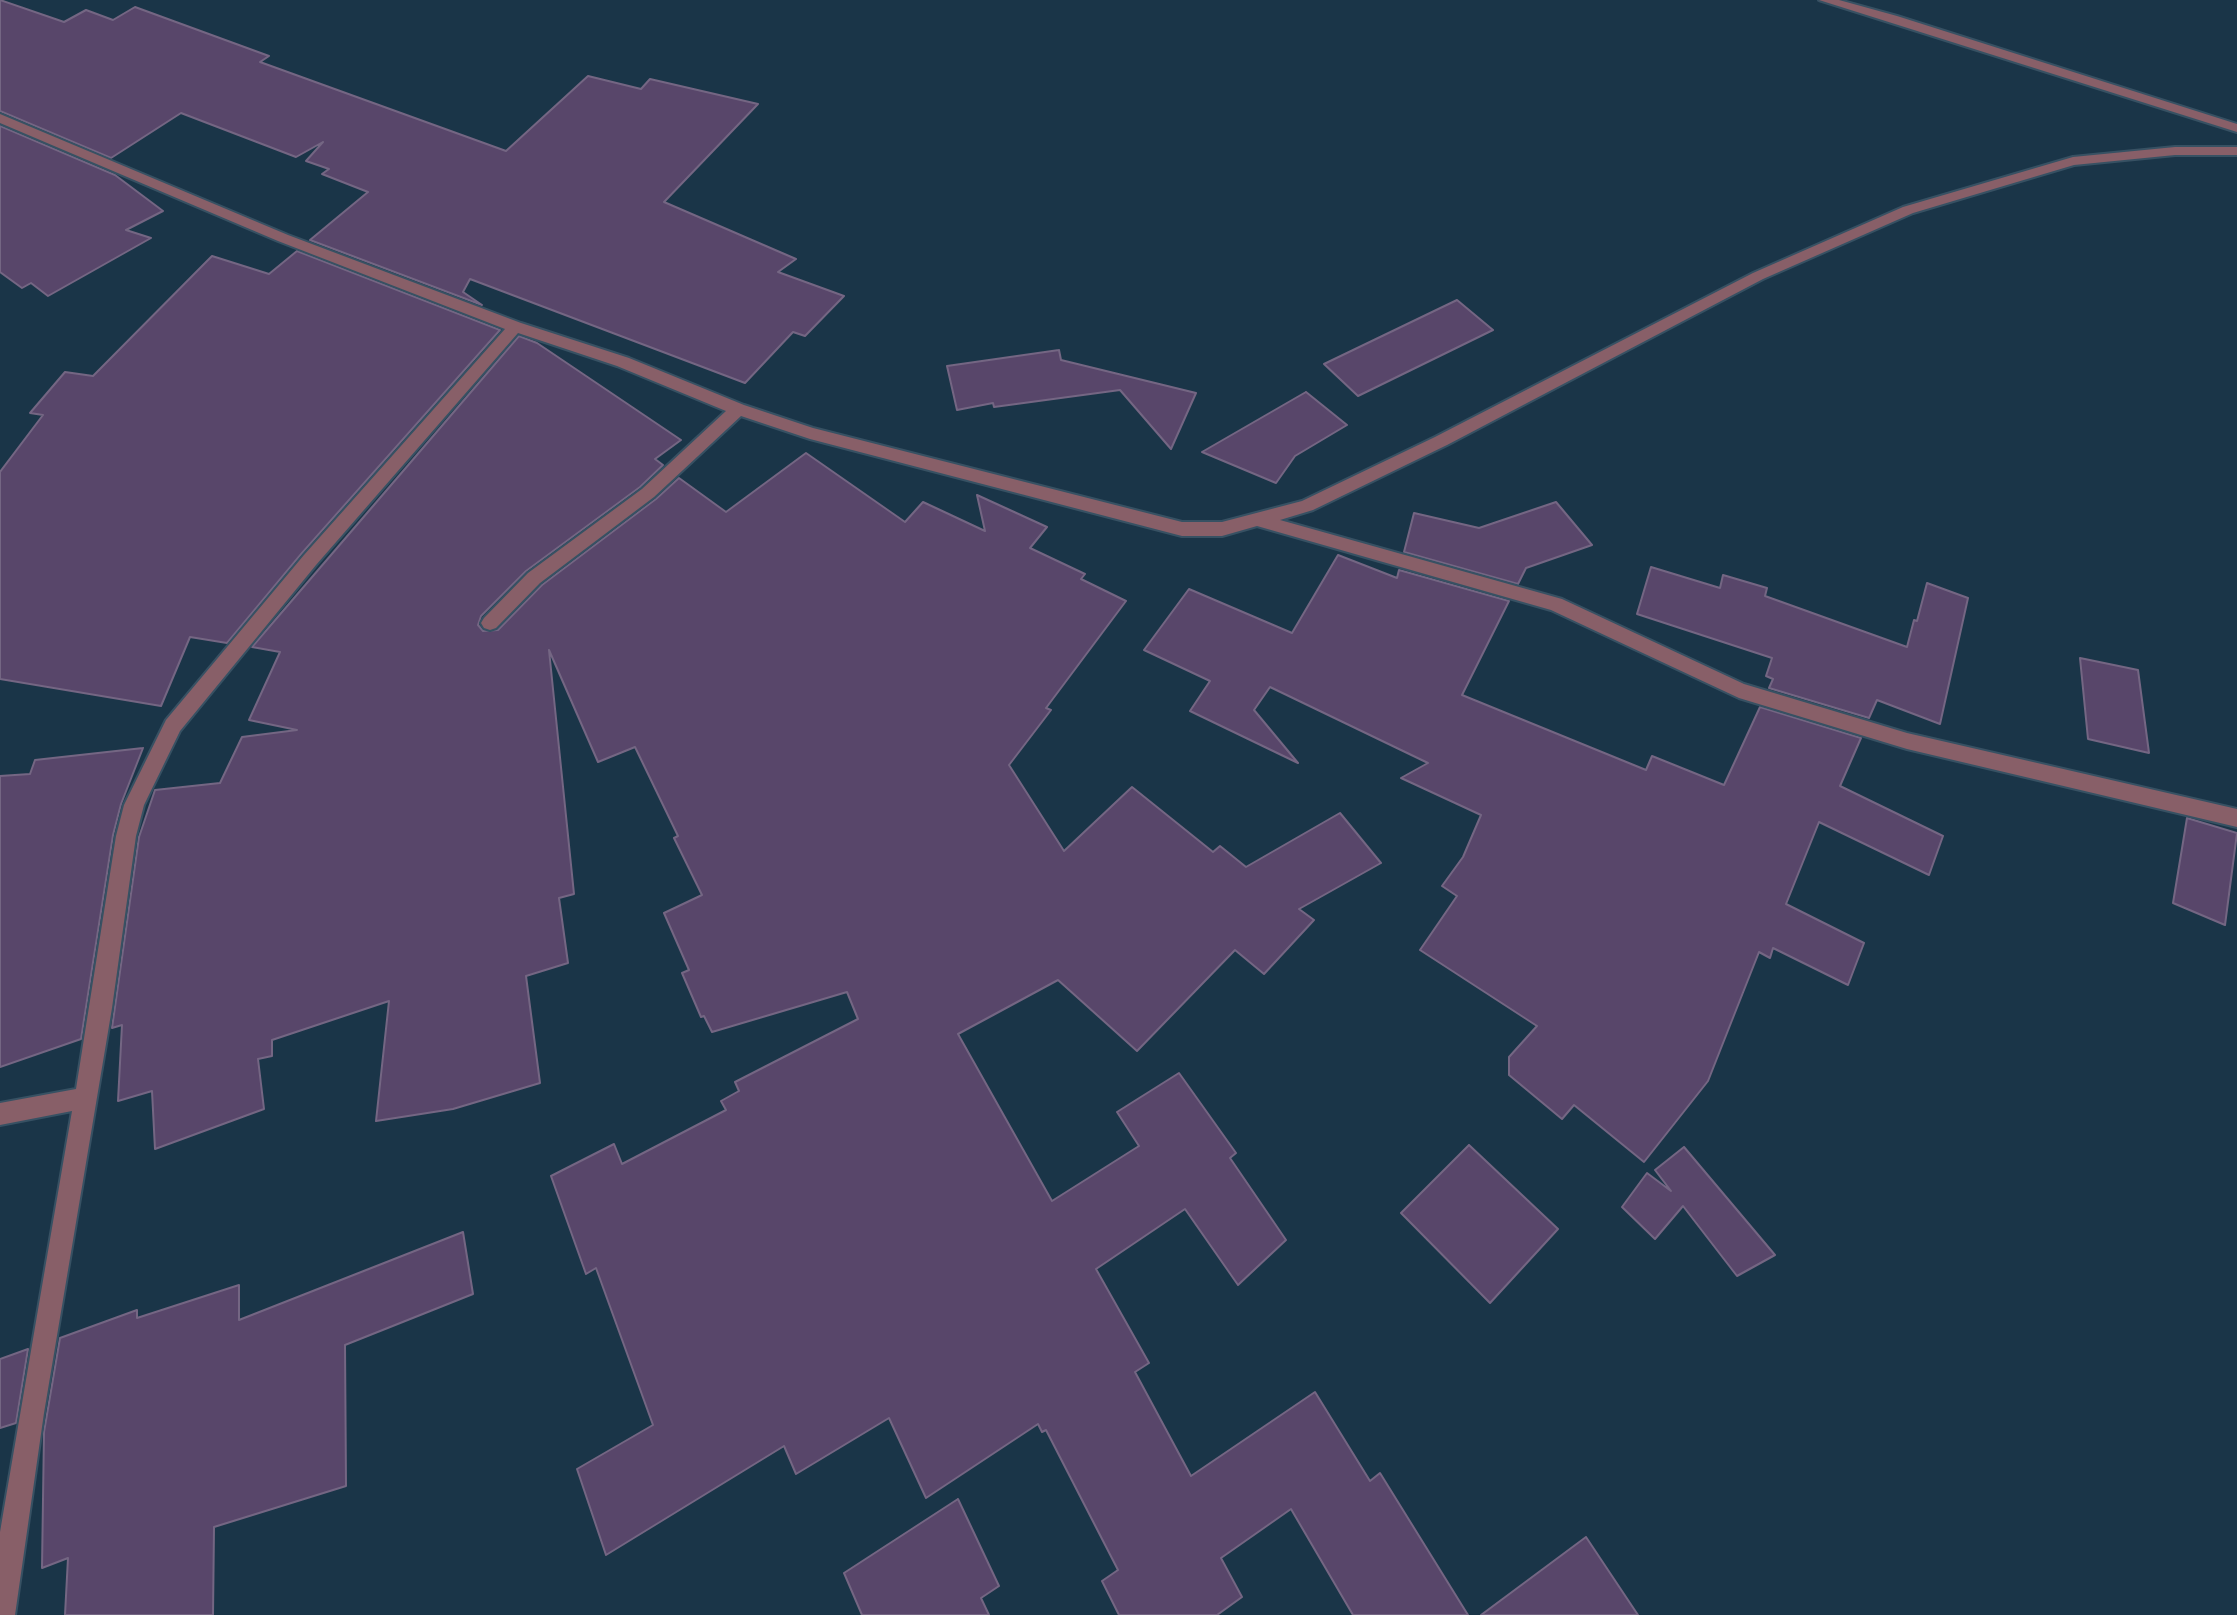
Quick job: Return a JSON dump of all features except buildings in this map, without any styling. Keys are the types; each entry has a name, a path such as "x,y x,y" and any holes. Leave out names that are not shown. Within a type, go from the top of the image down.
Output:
{"street":[{"path":"1825,0 2237,128"},
{"path":"0,118 283,238 515,327 623,362 738,409 825,437 1182,529 1222,529 1320,499 1441,441 1758,276 1908,210 2073,161 2175,151 2237,151"},
{"path":"1,1615 31,1413 126,836 134,805 159,749 187,709 310,560 515,327"},
{"path":"490,623 534,578 648,493 738,409"},
{"path":"1258,520 1556,604 1739,690 1907,741 2237,818"},
{"path":"0,1114 84,1098"}]}
